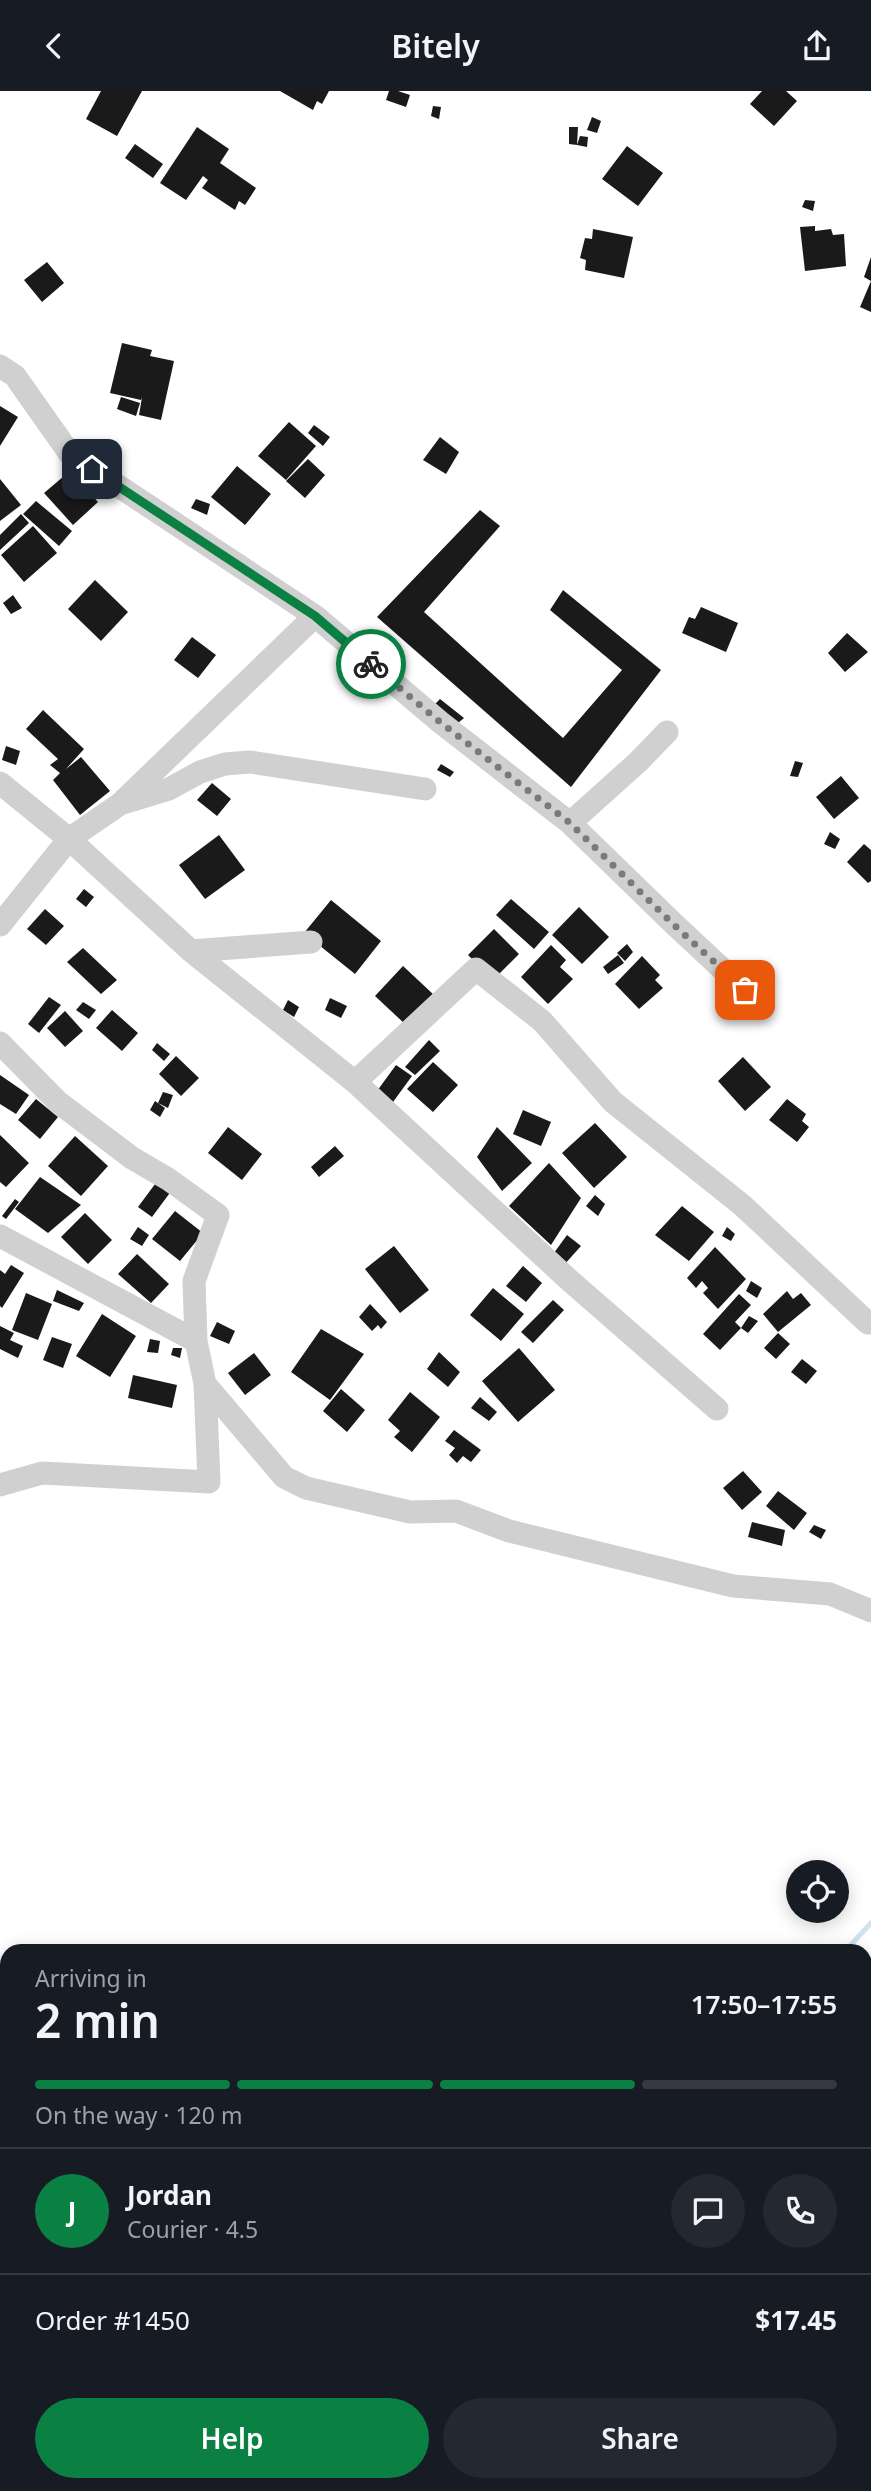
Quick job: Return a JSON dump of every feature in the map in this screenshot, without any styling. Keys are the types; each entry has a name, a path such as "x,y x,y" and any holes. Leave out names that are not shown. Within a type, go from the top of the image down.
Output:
{"street":[{"path":"0,366 15,376 70,454 315,616 440,722 570,823 763,1007"},
{"path":"0,925 69,839 120,804 315,616"},
{"path":"570,823 667,732"},
{"path":"120,804 169,789 200,772 225,764 250,762 425,789"},
{"path":"0,783 69,839 191,951 355,1083 568,1279 717,1409"},
{"path":"191,951 311,942"},
{"path":"355,1083 476,969 542,1021 612,1102 742,1205 868,1323"},
{"path":"0,1044 58,1102 132,1158 168,1179 218,1215 194,1280 196,1341 205,1384 209,1482 43,1473 0,1485"},
{"path":"0,1236 196,1341"},
{"path":"205,1384 284,1477 306,1488 410,1512 456,1511 509,1531 733,1586 830,1594 871,1611"}],"building":[{"path":"101,91 142,91 117,136 86,119"},
{"path":"280,91 329,91 322,104 317,101 313,110"},
{"path":"389,91 410,95 406,107 386,100"},
{"path":"762,91 786,91 797,101 774,126 750,104"},
{"path":"433,106 441,107 439,119 431,116"},
{"path":"592,117 601,121 597,133 587,130"},
{"path":"197,127 229,149 220,163 256,188 245,205 239,201 235,210 202,188 208,180 203,176 186,200 160,183"},
{"path":"569,127 578,127 577,145 569,144"},
{"path":"580,136 588,137 587,147 577,145"},
{"path":"135,144 163,164 153,178 125,158"},
{"path":"627,146 663,173 638,206 602,179"},
{"path":"805,200 815,201 813,211 802,207"},
{"path":"815,226 815,231 831,229 833,235 844,234 846,266 805,271 800,227"},
{"path":"593,229 633,237 624,278 585,270 586,260 580,258 585,238 592,239"},
{"path":"871,257 871,281 864,277"},
{"path":"47,262 64,283 42,302 24,280"},
{"path":"871,281 871,312 860,307"},
{"path":"122,343 152,350 150,356 174,361 161,420 139,415 142,397 141,400 110,393"},
{"path":"121,397 140,403 136,416 117,409"},
{"path":"0,406 18,417 0,446"},
{"path":"289,422 316,446 286,480 258,456"},
{"path":"314,425 330,437 323,446 308,433"},
{"path":"440,437 459,452 446,474 423,460"},
{"path":"308,459 325,475 305,498 286,481"},
{"path":"237,466 271,494 245,525 211,497"},
{"path":"70,471 98,502 73,525 44,493"},
{"path":"0,479 21,505 0,521"},
{"path":"196,499 210,504 207,515 191,508"},
{"path":"36,501 72,531 59,546 23,514"},
{"path":"480,510 500,526 424,612 563,738 622,670 550,610 563,590 661,670 571,787 377,617"},
{"path":"21,514 29,523 0,550 0,535"},
{"path":"33,526 57,553 24,582 1,555"},
{"path":"95,580 128,612 101,641 68,609"},
{"path":"13,595 22,608 11,614 3,603"},
{"path":"701,607 738,623 726,652 682,633 689,617 695,619"},
{"path":"847,633 868,652 845,672 828,653"},
{"path":"192,637 216,655 198,678 174,660"},
{"path":"440,699 464,718 458,723 435,704"},
{"path":"43,710 84,749 66,769 81,757 110,791 80,815 53,780 60,773 50,765 58,759 26,729"},
{"path":"6,746 20,751 16,765 2,760"},
{"path":"795,761 803,763 798,777 790,776"},
{"path":"441,764 454,772 450,777 437,770"},
{"path":"841,776 859,798 834,819 816,797"},
{"path":"212,783 231,799 217,816 197,800"},
{"path":"830,832 840,839 835,849 824,844"},
{"path":"219,835 245,870 205,899 179,865"},
{"path":"864,844 871,850 871,881 868,883 847,862"},
{"path":"84,889 94,897 86,907 76,899"},
{"path":"511,899 549,932 534,949 496,915"},
{"path":"331,900 381,941 355,974 304,933"},
{"path":"579,907 609,937 582,964 552,935"},
{"path":"45,909 64,926 46,945 27,929"},
{"path":"494,929 519,954 493,980 468,955"},
{"path":"627,944 633,952 625,961 617,953"},
{"path":"551,945 566,960 560,967 573,979 548,1004 521,977"},
{"path":"83,948 117,980 101,994 67,962"},
{"path":"618,955 624,963 608,974 603,967"},
{"path":"642,956 660,975 655,980 663,988 639,1009 615,984"},
{"path":"403,966 434,995 406,1025 375,996"},
{"path":"49,997 61,1005 39,1033 28,1024"},
{"path":"330,998 347,1006 341,1018 325,1010"},
{"path":"288,1000 299,1007 294,1017 283,1010"},
{"path":"83,1002 96,1010 89,1019 76,1010"},
{"path":"112,1010 138,1033 122,1051 96,1028"},
{"path":"65,1011 83,1031 65,1047 47,1028"},
{"path":"429,1040 440,1051 415,1075 405,1067"},
{"path":"157,1043 170,1054 164,1061 152,1050"},
{"path":"176,1056 199,1078 181,1096 159,1074"},
{"path":"743,1057 771,1087 745,1111 718,1081"},
{"path":"433,1062 458,1085 433,1112 407,1089"},
{"path":"396,1065 412,1076 393,1102 377,1091"},
{"path":"0,1075 29,1095 16,1114 0,1104"},
{"path":"163,1092 173,1095 168,1108 158,1103"},
{"path":"36,1099 58,1117 40,1139 18,1120"},
{"path":"787,1099 806,1114 802,1121 809,1127 797,1142 769,1120"},
{"path":"155,1101 165,1108 160,1117 150,1110"},
{"path":"523,1110 551,1122 541,1146 513,1134"},
{"path":"595,1123 627,1157 594,1188 562,1153"},
{"path":"228,1127 262,1154 242,1180 208,1153"},
{"path":"497,1127 532,1163 502,1191 477,1157"},
{"path":"0,1135 29,1163 6,1187 0,1182"},
{"path":"75,1136 108,1166 81,1196 48,1166"},
{"path":"335,1146 344,1156 319,1177 311,1167"},
{"path":"549,1163 581,1198 551,1245 509,1206"},
{"path":"161,1176 175,1186 152,1217 138,1207"},
{"path":"40,1177 81,1205 48,1233 15,1209"},
{"path":"595,1195 605,1204 598,1216 586,1206"},
{"path":"15,1199 19,1202 6,1219 2,1216"},
{"path":"682,1206 714,1232 689,1261 655,1235"},
{"path":"175,1211 203,1233 180,1261 152,1239"},
{"path":"85,1213 112,1240 88,1264 61,1237"},
{"path":"138,1227 149,1235 142,1246 130,1239"},
{"path":"727,1227 735,1234 731,1241 722,1236"},
{"path":"567,1235 581,1246 563,1266 551,1257"},
{"path":"394,1246 429,1290 400,1313 365,1269"},
{"path":"715,1247 746,1279 718,1309 703,1293 708,1288 702,1281 696,1288 687,1278"},
{"path":"137,1254 169,1284 151,1303 118,1274"},
{"path":"11,1265 24,1273 2,1308 0,1270 5,1274"},
{"path":"523,1266 542,1283 526,1302 506,1286"},
{"path":"751,1281 762,1288 757,1298 746,1291"},
{"path":"493,1288 524,1314 501,1341 470,1315"},
{"path":"57,1290 84,1303 79,1311 53,1301"},
{"path":"787,1291 793,1299 801,1293 811,1305 778,1332 763,1314"},
{"path":"26,1293 52,1304 38,1340 12,1330"},
{"path":"739,1294 751,1305 735,1322 741,1328 720,1350 703,1334"},
{"path":"553,1300 564,1310 533,1343 521,1332"},
{"path":"370,1304 387,1322 381,1329 378,1325 372,1331 359,1317"},
{"path":"102,1314 136,1336 110,1377 76,1356"},
{"path":"749,1316 758,1321 748,1333 741,1328"},
{"path":"217,1322 235,1331 229,1344 210,1336"},
{"path":"0,1326 14,1333 10,1340 23,1346 18,1358 0,1349"},
{"path":"321,1329 364,1354 330,1400 291,1372"},
{"path":"778,1333 790,1344 776,1359 764,1348"},
{"path":"52,1337 72,1344 63,1368 43,1360"},
{"path":"150,1339 160,1341 158,1353 147,1352"},
{"path":"173,1348 182,1348 180,1358 171,1355"},
{"path":"519,1348 555,1390 518,1422 482,1381"},
{"path":"439,1352 460,1372 448,1387 427,1369"},
{"path":"254,1353 271,1375 245,1395 228,1373"},
{"path":"802,1359 817,1371 806,1384 791,1372"},
{"path":"133,1375 177,1385 172,1408 128,1398"},
{"path":"341,1389 365,1410 347,1432 323,1411"},
{"path":"410,1392 440,1417 412,1452 394,1437 400,1431 388,1420"},
{"path":"480,1397 497,1412 489,1421 471,1408"},
{"path":"454,1430 481,1450 471,1462 463,1456 457,1463 449,1455 455,1448 445,1441"},
{"path":"743,1471 762,1492 742,1510 723,1488"},
{"path":"778,1491 807,1513 794,1530 766,1506"},
{"path":"752,1522 785,1530 782,1546 748,1537"},
{"path":"814,1525 826,1530 821,1539 809,1532"}],"waterway":[{"path":"852,1944 871,1923"}],"way so far":[{"path":"371,664 440,722 570,823 745,990"}],"route":[{"path":"92,469 315,616 371,664"}]}
